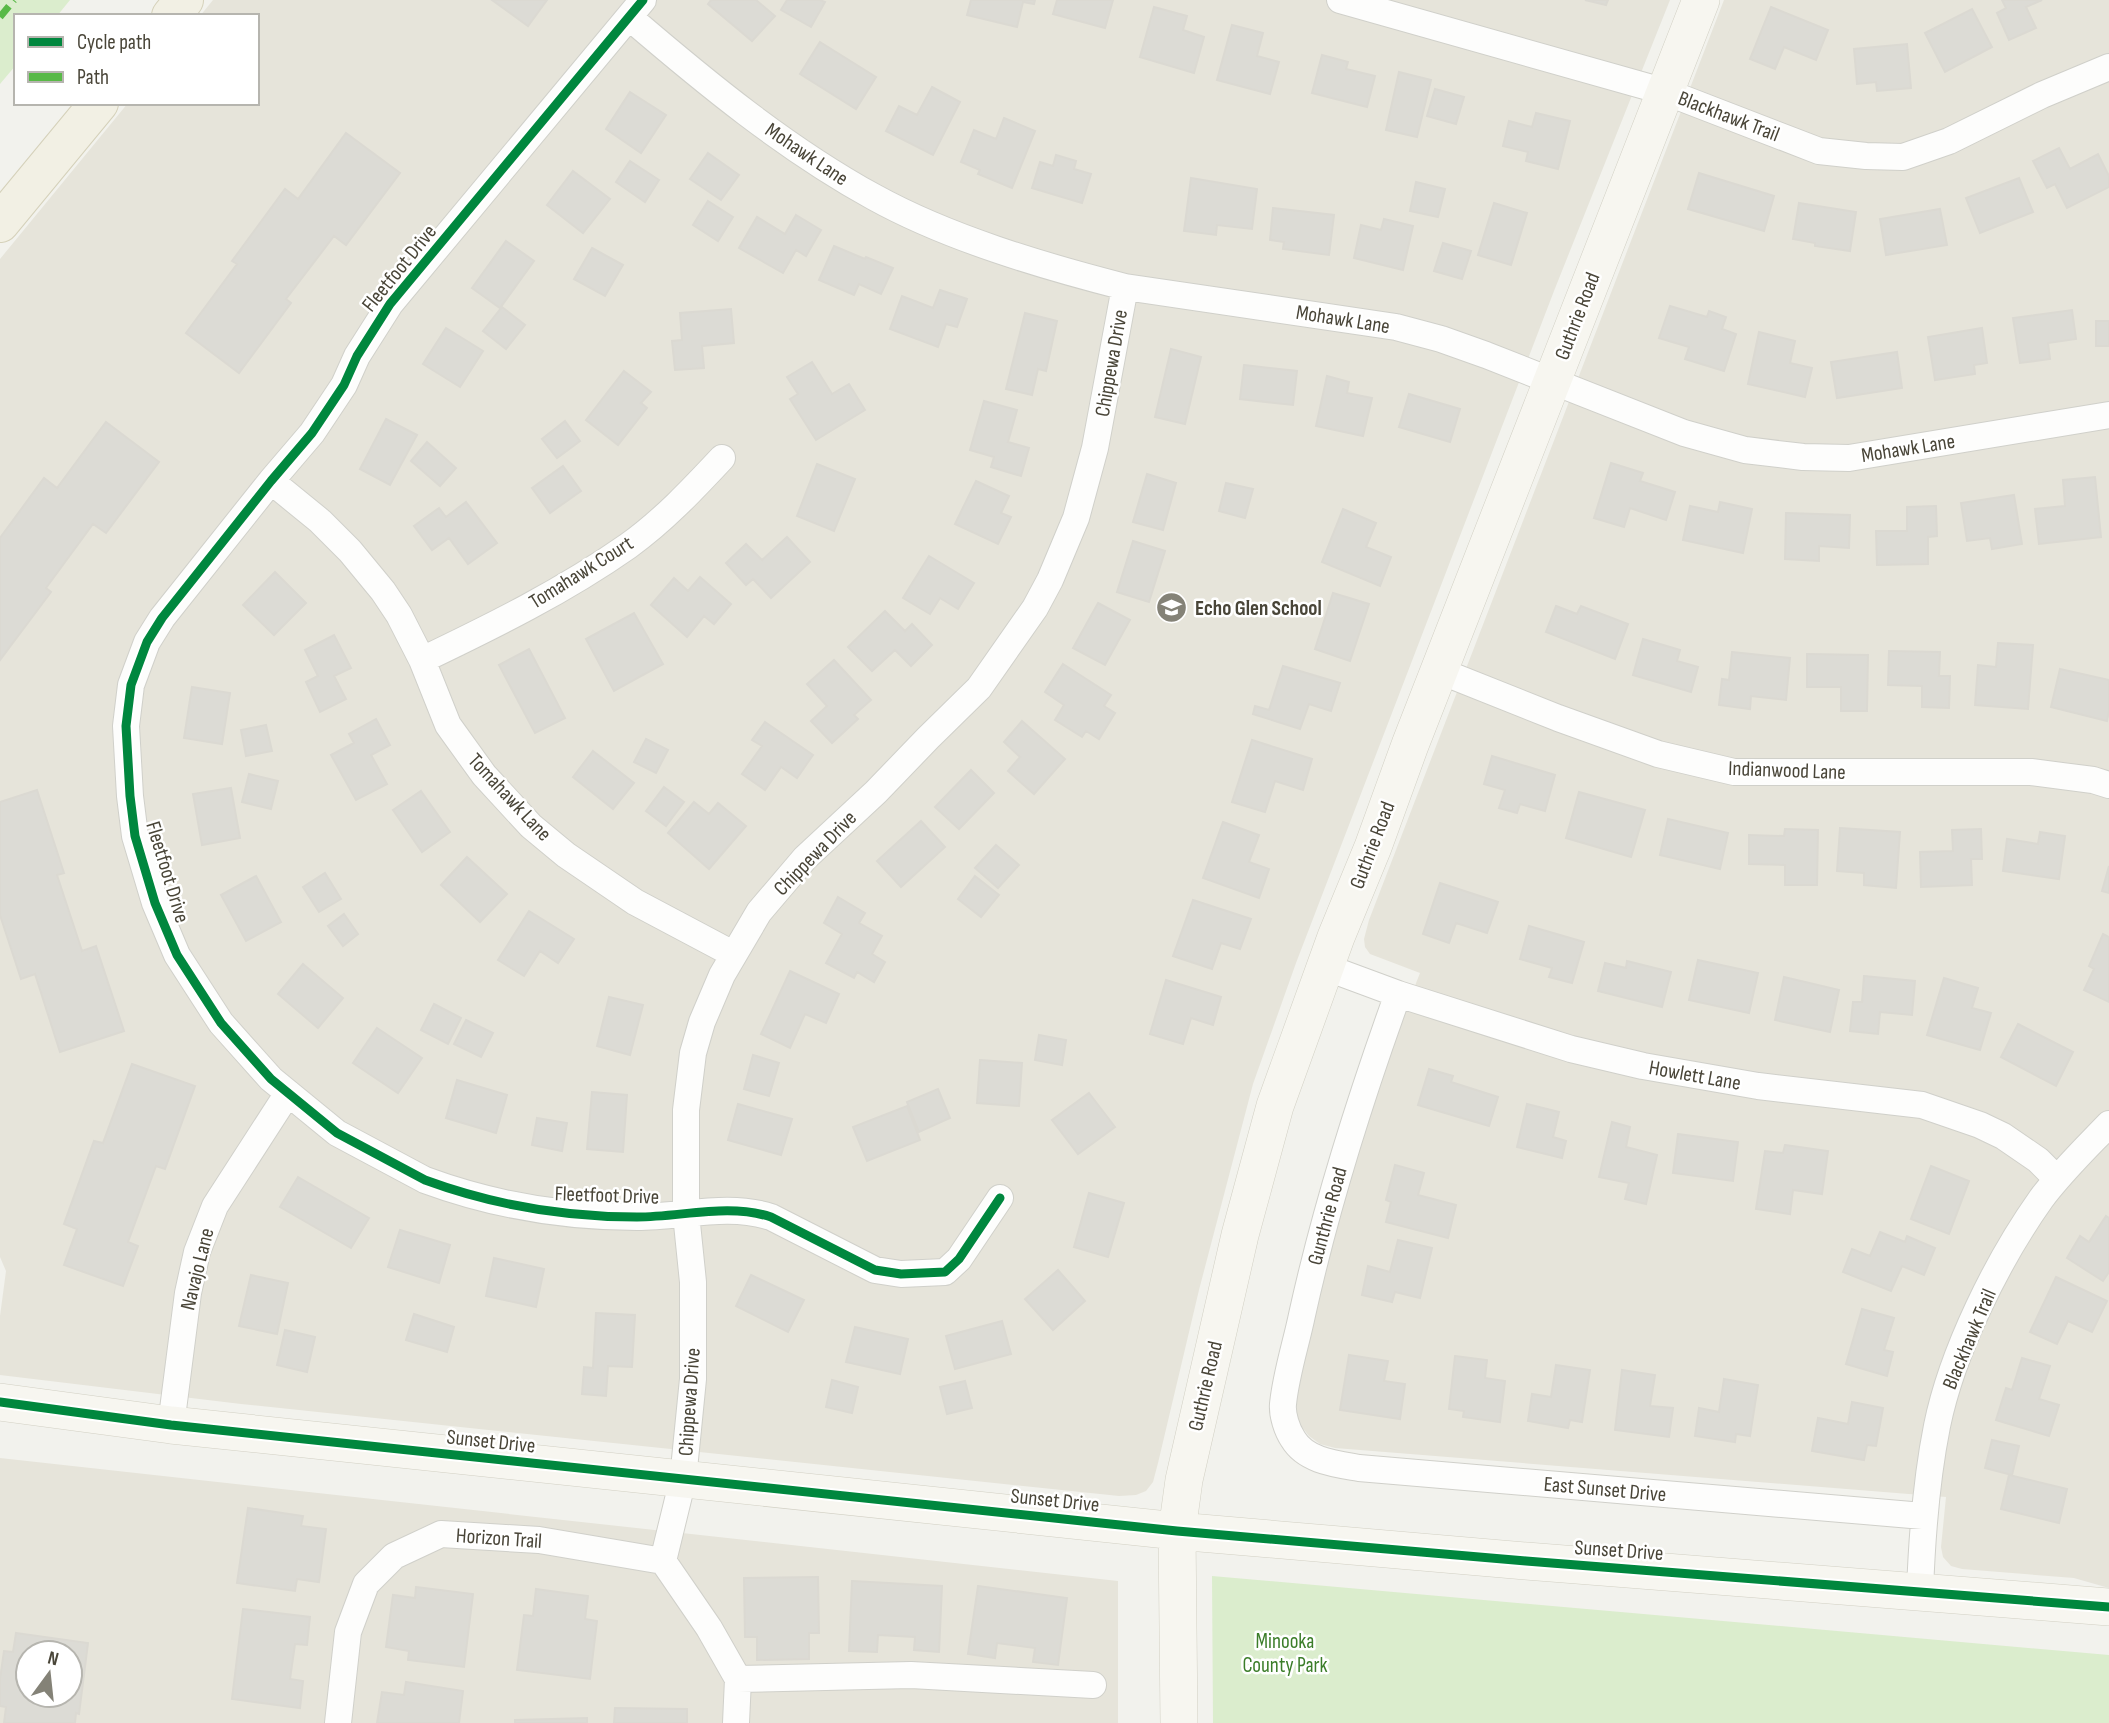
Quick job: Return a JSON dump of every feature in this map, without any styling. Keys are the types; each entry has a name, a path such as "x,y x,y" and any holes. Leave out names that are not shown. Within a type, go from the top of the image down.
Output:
{"main road":[{"path":"173,14 184,0"},
{"path":"0,223 97,105"}],"street":[{"name":"Blackhawk Trail","path":"1340,0 1665,92 1819,151 1866,156 1903,157 1949,142 2042,95 2109,67"},
{"name":"Guthrie Road","path":"1179,1723 1177,1531 1184,1480 1240,1235 1275,1106 1410,745 1701,0"},
{"name":"Mohawk Lane","path":"636,8 729,99 818,163 876,198 931,224 1024,258 1125,287 1396,327 1441,339 1684,433 1745,450 1802,457 1849,457 2109,415"},
{"name":"Fleetfoot Drive","path":"636,8 390,304 367,338 344,385 312,433 162,618 147,642 131,685 126,726 135,836 155,903 177,955 221,1023 271,1079 337,1133 425,1181 521,1208 603,1217 736,1210 757,1213 771,1217 875,1270 901,1274 945,1272 959,1259 1000,1198"},
{"name":"Chippewa Drive","path":"683,1479 693,1379 693,1282 687,1214 685,1110 693,1053 707,1011 733,954 759,912 805,858 876,792 979,688 1035,608 1076,519 1095,448 1125,287"},
{"name":"Tomahawk Court","path":"422,660 569,585 630,544 681,502 722,458"},
{"name":"Tomahawk Lane","path":"271,481 320,521 350,551 383,591 399,615 422,660 448,724 484,775 531,825 566,855 635,902 733,954"},
{"name":"Indianwood Lane","path":"1440,671 1658,754 1734,772 2031,772 2093,780 2109,785"},
{"name":"Howlett Lane","path":"1325,967 1398,994 1571,1049 1643,1066 1758,1086 1922,1105 2003,1136 2038,1160 2057,1179"},
{"name":"Gunthrie Road","path":"1293,1441 1286,1425 1283,1403 1306,1298 1345,1148 1398,994"},
{"name":"Navajo Lane","path":"171,1425 188,1293 197,1252 215,1206 288,1093"},
{"name":"Blackhawk Trail","path":"1920,1591 1923,1516 1937,1425 1950,1376 1970,1326 2030,1217 2057,1179 2109,1124"},
{"name":"Sunset Drive","path":"0,1402 171,1425 1177,1531 2109,1607"},
{"name":"East Sunset Drive","path":"1293,1441 1306,1452 1326,1462 1359,1468 1923,1516"},
{"path":"683,1479 663,1561 709,1628 738,1679 736,1723"},
{"name":"Horizon Trail","path":"338,1723 348,1632 366,1584 394,1556 441,1534 539,1540 663,1561"},
{"path":"738,1679 911,1675 1093,1685"}],"shaded area":[{"path":"213,0 1670,0 1554,291 1296,963 1253,1084 1199,1290 1158,1463 1153,1482 1146,1491 1136,1495 1119,1496 241,1404 0,1375 0,1316 6,1271 0,1257 0,259 126,105 259,105 259,14 202,14"},
{"path":"1724,0 2109,0 2109,1588 2074,1578 1951,1566 1943,1557 1941,1547 1946,1497 1335,1448 1320,1444 1309,1436 1298,1422 1296,1403 1306,1351 1345,1184 1387,1057 1420,973 1370,954 1364,939 1369,920"},
{"path":"0,1458 1118,1581 1118,1723 0,1723"}],"green space":[{"path":"0,0 70,0 59,14 14,14 14,67 0,84"},
{"name":"Minooka County Park","path":"1212,1576 2109,1655 2109,1723 1213,1723"}],"building":[{"path":"492,0 547,0 528,26"},
{"path":"711,0 756,0 775,16 752,41 708,4"},
{"path":"787,0 825,2 811,27 781,10"},
{"path":"971,0 1035,0 1034,4 1023,2 1017,27 967,15"},
{"path":"1057,0 1113,0 1105,28 1053,14"},
{"path":"1585,0 1608,0 1606,5"},
{"path":"2002,0 2042,0 2026,7 2036,28 2009,40 1997,13 2006,8"},
{"path":"1154,7 1187,16 1183,30 1204,37 1194,73 1140,57"},
{"path":"1771,7 1828,30 1816,60 1784,47 1775,69 1750,59"},
{"path":"1972,9 1992,47 1945,72 1925,33"},
{"path":"1232,25 1263,33 1257,56 1279,62 1270,94 1217,80"},
{"path":"820,42 876,77 856,109 800,74"},
{"path":"1907,44 1911,88 1877,91 1876,82 1857,84 1854,49"},
{"path":"1322,55 1348,62 1346,69 1375,76 1367,107 1312,93"},
{"path":"1399,72 1431,80 1417,137 1386,130"},
{"path":"932,87 960,102 933,155 886,131 899,106 917,115"},
{"path":"1435,89 1464,97 1456,124 1427,116"},
{"path":"630,92 666,115 641,153 606,129"},
{"path":"1536,113 1570,121 1558,169 1526,161 1528,152 1503,146 1509,121 1532,127"},
{"path":"1004,118 1035,131 1012,188 978,174 980,170 961,162 974,130 996,139"},
{"path":"346,133 400,173 346,245 334,236 286,299 291,303 239,373 186,333 237,264 232,261 285,189 298,199"},
{"path":"2059,148 2070,169 2098,154 2109,176 2109,187 2067,208 2055,184 2047,188 2033,161"},
{"path":"708,153 739,175 721,200 690,179"},
{"path":"1056,155 1076,161 1074,169 1091,174 1082,203 1032,188 1040,162 1053,166"},
{"path":"630,161 659,180 645,202 616,182"},
{"path":"573,171 610,199 583,233 547,205"},
{"path":"1699,173 1774,196 1764,231 1688,209"},
{"path":"1191,178 1257,189 1252,229 1217,225 1216,235 1184,231"},
{"path":"2019,178 2033,212 1980,233 1966,198"},
{"path":"1416,182 1445,189 1438,217 1410,211"},
{"path":"708,201 733,217 718,241 693,225"},
{"path":"1494,203 1527,213 1511,265 1478,255"},
{"path":"1799,203 1856,212 1850,251 1815,246 1815,243 1793,239"},
{"path":"1273,208 1334,215 1329,255 1283,249 1284,242 1270,240"},
{"path":"1940,209 1947,245 1886,255 1880,219"},
{"path":"796,215 821,230 806,256 796,250 783,273 739,248 757,217 785,234"},
{"path":"1384,219 1413,226 1403,270 1354,258 1361,225 1381,230"},
{"path":"506,241 534,261 500,308 472,288"},
{"path":"1443,243 1471,251 1462,279 1434,271"},
{"path":"834,246 893,268 881,294 859,284 854,295 819,280"},
{"path":"592,248 623,265 605,296 574,279"},
{"path":"940,290 967,299 957,327 946,324 938,347 890,329 902,296 933,308"},
{"path":"1670,306 1707,317 1709,311 1726,317 1722,329 1736,334 1724,371 1685,359 1689,347 1659,338"},
{"path":"502,307 525,325 506,349 483,331"},
{"path":"731,309 734,343 702,346 704,368 675,370 672,341 682,340 680,313"},
{"path":"2072,310 2076,339 2048,343 2050,359 2020,363 2013,318"},
{"path":"1025,313 1057,321 1046,371 1038,369 1032,395 1006,389"},
{"path":"2096,321 2109,321 2109,346 2096,346"},
{"path":"446,328 483,351 460,387 423,364"},
{"path":"1982,328 1987,363 1974,365 1975,374 1935,380 1928,337"},
{"path":"1759,332 1795,341 1790,363 1812,368 1805,397 1748,384"},
{"path":"1171,349 1201,357 1185,424 1155,417"},
{"path":"1897,352 1902,388 1837,398 1831,362"},
{"path":"812,362 832,394 849,384 865,410 816,440 790,399 798,394 787,377"},
{"path":"1244,365 1297,371 1293,405 1240,399"},
{"path":"624,371 651,392 641,403 647,408 618,445 586,420"},
{"path":"1327,376 1349,382 1347,393 1372,398 1363,436 1316,426"},
{"path":"1409,394 1460,409 1450,442 1399,427"},
{"path":"984,401 1017,410 1008,442 1029,448 1021,476 991,467 994,457 970,450"},
{"path":"386,419 417,435 390,485 360,469"},
{"path":"565,421 580,441 557,458 542,439"},
{"path":"106,422 159,462 106,533 93,524 46,588 51,592 0,660 0,538 44,478 57,488"},
{"path":"427,442 456,468 440,486 411,461"},
{"path":"1611,463 1643,473 1640,481 1675,492 1666,520 1630,508 1624,527 1594,518"},
{"path":"817,464 855,479 834,531 797,516"},
{"path":"563,466 581,491 550,513 532,488"},
{"path":"1147,474 1176,483 1163,530 1133,522"},
{"path":"2095,477 2101,537 2039,544 2035,509 2065,506 2063,480"},
{"path":"976,481 1009,496 1001,513 1011,517 998,544 955,524"},
{"path":"1226,483 1253,489 1245,518 1219,511"},
{"path":"2014,495 2022,544 1992,549 1990,538 1967,541 1961,503"},
{"path":"466,502 497,543 468,564 449,538 432,550 414,526 439,508 446,517"},
{"path":"1720,502 1752,509 1743,553 1683,540 1690,506 1718,512"},
{"path":"1936,506 1937,536 1928,537 1928,564 1877,565 1876,531 1907,531 1907,507"},
{"path":"1343,509 1376,523 1366,547 1391,557 1380,586 1322,562"},
{"path":"1786,513 1850,515 1849,548 1819,546 1819,561 1785,559"},
{"path":"787,537 810,562 771,598 753,579 746,585 726,563 746,544 762,560"},
{"path":"1133,541 1165,551 1149,602 1117,592"},
{"path":"929,556 974,583 958,609 940,598 930,614 903,598"},
{"path":"275,572 306,603 274,635 243,605"},
{"path":"700,577 731,604 714,624 704,616 687,637 651,605 674,578 688,591"},
{"path":"1333,593 1369,604 1350,661 1315,649"},
{"path":"1098,603 1130,620 1105,665 1073,648"},
{"path":"1556,606 1577,614 1581,606 1628,624 1615,659 1546,632"},
{"path":"885,611 905,631 912,624 932,645 911,666 895,650 872,671 848,647"},
{"path":"634,613 663,664 614,691 586,639"},
{"path":"334,635 351,668 334,676 346,699 320,712 306,682 318,676 305,650"},
{"path":"1643,639 1680,650 1677,661 1698,667 1691,692 1633,675"},
{"path":"1998,643 2033,645 2028,709 1975,705 1978,665 1996,667"},
{"path":"529,649 565,718 535,733 499,665"},
{"path":"1889,651 1940,652 1939,676 1950,676 1949,708 1922,707 1922,686 1888,685"},
{"path":"1732,652 1790,658 1786,700 1751,696 1750,709 1719,705 1722,679 1729,680"},
{"path":"1807,654 1868,655 1867,711 1841,711 1841,687 1807,687"},
{"path":"834,660 871,700 854,715 858,719 832,743 811,721 827,706 807,684"},
{"path":"1063,664 1111,695 1104,706 1115,713 1099,739 1086,731 1082,737 1055,720 1064,705 1045,692"},
{"path":"1283,666 1340,683 1331,711 1309,704 1300,729 1253,714 1255,706 1269,710"},
{"path":"2060,669 2109,680 2107,721 2051,707"},
{"path":"192,687 230,693 222,744 184,738"},
{"path":"376,719 390,745 371,755 387,784 356,800 331,755 354,743 349,734"},
{"path":"1022,721 1065,759 1034,794 1008,771 1020,757 1004,742"},
{"path":"765,722 813,755 797,778 781,767 765,790 742,774 762,746 752,740"},
{"path":"266,725 272,751 246,756 241,730"},
{"path":"646,739 668,750 656,773 634,762"},
{"path":"1252,740 1312,759 1303,790 1275,781 1265,812 1232,802"},
{"path":"593,751 634,783 613,809 573,777"},
{"path":"1492,756 1555,775 1545,811 1520,804 1517,813 1499,808 1505,790 1484,784"},
{"path":"971,770 994,793 959,829 935,807"},
{"path":"249,774 278,781 271,809 242,802"},
{"path":"664,787 684,802 666,826 646,811"},
{"path":"231,788 240,838 202,845 193,794"},
{"path":"37,790 64,873 57,875 82,951 96,946 124,1031 60,1052 35,974 21,979 0,915 0,802"},
{"path":"421,791 450,832 422,852 393,810"},
{"path":"1579,792 1645,810 1631,857 1566,838"},
{"path":"694,802 709,814 718,803 746,826 709,869 668,833"},
{"path":"1668,819 1728,833 1720,869 1660,855"},
{"path":"921,821 945,847 901,887 877,861"},
{"path":"1223,822 1259,835 1249,862 1269,869 1259,898 1203,878"},
{"path":"1840,828 1900,832 1896,888 1864,885 1864,873 1837,871"},
{"path":"1785,829 1818,830 1817,885 1785,885 1785,865 1749,864 1749,835 1784,836"},
{"path":"1981,829 1982,859 1971,859 1972,885 1921,887 1920,852 1953,851 1952,830"},
{"path":"2040,832 2065,836 2059,879 2003,871 2007,839 2038,844"},
{"path":"996,845 1019,865 998,888 975,868"},
{"path":"467,857 507,894 480,922 441,885"},
{"path":"2109,866 2109,893 2102,891"},
{"path":"325,873 341,899 319,912 303,887"},
{"path":"256,876 281,922 246,941 221,895"},
{"path":"975,876 999,895 981,917 958,899"},
{"path":"1440,883 1498,902 1487,933 1456,923 1449,943 1423,934"},
{"path":"838,897 865,913 859,923 882,936 872,954 885,962 874,982 857,972 854,978 826,963 842,934 824,923"},
{"path":"1193,900 1251,919 1240,949 1221,943 1212,969 1173,956"},
{"path":"529,911 574,939 558,963 540,951 524,976 498,960"},
{"path":"344,914 358,934 343,946 328,926"},
{"path":"1529,926 1584,942 1572,983 1549,977 1552,968 1520,959"},
{"path":"2103,934 2109,937 2109,1002 2084,990 2094,969 2089,966"},
{"path":"1698,960 1758,973 1749,1013 1689,1000"},
{"path":"1627,961 1671,972 1662,1007 1598,991 1605,963 1626,968"},
{"path":"303,964 343,998 318,1028 278,994"},
{"path":"790,971 839,994 826,1023 805,1014 790,1048 761,1034"},
{"path":"1864,976 1915,981 1912,1015 1880,1012 1878,1034 1850,1031 1853,1002 1862,1002"},
{"path":"1784,977 1839,990 1830,1032 1775,1020"},
{"path":"1944,978 1978,988 1972,1008 1991,1013 1980,1050 1927,1035"},
{"path":"1166,980 1221,997 1213,1025 1191,1018 1183,1044 1150,1034"},
{"path":"609,997 643,1005 630,1055 597,1046"},
{"path":"434,1004 461,1018 448,1044 421,1030"},
{"path":"466,1020 493,1033 481,1057 454,1044"},
{"path":"2018,1024 2073,1052 2056,1086 2001,1057"},
{"path":"377,1028 422,1058 398,1093 353,1063"},
{"path":"1039,1035 1066,1040 1062,1065 1035,1060"},
{"path":"753,1055 779,1063 769,1096 744,1089"},
{"path":"980,1060 1022,1063 1019,1106 977,1103"},
{"path":"132,1064 195,1086 165,1169 156,1166 128,1242 138,1246 123,1286 64,1265 77,1229 64,1224 94,1141 103,1143"},
{"path":"1429,1069 1453,1076 1451,1082 1498,1097 1489,1126 1418,1105"},
{"path":"457,1080 507,1095 496,1133 446,1118"},
{"path":"938,1089 950,1118 919,1132 907,1102"},
{"path":"592,1092 627,1095 623,1152 587,1149"},
{"path":"1089,1093 1115,1127 1078,1154 1052,1120"},
{"path":"738,1104 792,1119 781,1155 728,1140"},
{"path":"1527,1104 1559,1112 1553,1137 1566,1141 1562,1158 1517,1147"},
{"path":"907,1106 920,1140 867,1161 853,1127"},
{"path":"537,1118 567,1123 562,1151 532,1145"},
{"path":"1612,1122 1630,1127 1626,1147 1657,1155 1646,1204 1625,1199 1629,1183 1599,1177"},
{"path":"1678,1134 1738,1142 1733,1181 1673,1173"},
{"path":"1785,1145 1828,1151 1822,1194 1793,1190 1790,1214 1756,1209 1765,1151 1783,1153"},
{"path":"1395,1165 1424,1173 1418,1195 1456,1205 1448,1238 1386,1222 1391,1202 1386,1200"},
{"path":"1931,1166 1969,1181 1949,1234 1911,1219"},
{"path":"298,1177 369,1218 351,1248 280,1207"},
{"path":"1089,1193 1124,1203 1108,1257 1074,1247"},
{"path":"2106,1216 2109,1218 2109,1272 2103,1281 2067,1258 2080,1236 2089,1242"},
{"path":"400,1230 450,1245 439,1283 388,1267"},
{"path":"1880,1232 1905,1242 1907,1236 1935,1248 1924,1275 1902,1266 1891,1291 1843,1272 1852,1249 1870,1256"},
{"path":"1398,1240 1432,1248 1420,1298 1395,1292 1392,1302 1362,1295 1368,1266 1390,1272"},
{"path":"494,1258 544,1269 536,1307 486,1296"},
{"path":"1058,1270 1085,1301 1053,1330 1025,1299"},
{"path":"251,1275 288,1283 277,1334 239,1326"},
{"path":"751,1275 804,1300 788,1332 736,1306"},
{"path":"2056,1277 2107,1301 2092,1332 2068,1321 2057,1344 2030,1332"},
{"path":"1862,1309 1894,1318 1884,1350 1893,1352 1887,1376 1846,1364"},
{"path":"596,1313 635,1315 632,1367 608,1366 606,1396 582,1394 584,1367 593,1368"},
{"path":"414,1314 454,1327 447,1352 406,1340"},
{"path":"1002,1321 1011,1354 955,1369 946,1336"},
{"path":"855,1327 908,1339 900,1374 846,1362"},
{"path":"285,1330 315,1337 307,1372 277,1365"},
{"path":"1349,1355 1388,1361 1384,1381 1405,1384 1400,1419 1340,1410"},
{"path":"1455,1356 1487,1360 1485,1378 1505,1381 1500,1422 1463,1417 1464,1411 1449,1409"},
{"path":"2022,1358 2050,1366 2039,1399 2059,1405 2049,1436 1996,1420 2006,1388 2012,1390"},
{"path":"1556,1365 1590,1370 1582,1422 1570,1420 1568,1428 1528,1421 1532,1394 1551,1397"},
{"path":"1622,1370 1655,1375 1650,1406 1673,1408 1669,1437 1615,1430"},
{"path":"1724,1379 1758,1385 1750,1436 1736,1434 1735,1442 1695,1436 1699,1408 1719,1412"},
{"path":"832,1380 858,1387 852,1413 826,1407"},
{"path":"965,1381 972,1408 947,1414 940,1387"},
{"path":"1852,1402 1883,1408 1876,1446 1867,1445 1864,1460 1812,1451 1818,1418 1848,1424"},
{"path":"1992,1440 2019,1446 2012,1475 1985,1468"},
{"path":"2009,1475 2067,1489 2059,1523 2001,1509"},
{"path":"248,1508 303,1516 301,1526 326,1529 319,1582 297,1579 295,1591 237,1583"},
{"path":"818,1577 819,1633 809,1633 809,1659 757,1660 757,1637 745,1637 744,1578"},
{"path":"852,1581 942,1586 939,1652 914,1650 915,1637 878,1635 877,1652 849,1651"},
{"path":"978,1586 1067,1598 1058,1665 1033,1662 1035,1648 997,1643 995,1658 968,1654"},
{"path":"416,1587 473,1594 464,1667 408,1660 409,1651 386,1647 393,1595 415,1598"},
{"path":"536,1589 588,1596 585,1619 597,1621 590,1679 517,1670 524,1615 533,1616"},
{"path":"243,1609 310,1617 307,1645 295,1644 290,1679 303,1681 300,1708 232,1699"},
{"path":"16,1633 59,1639 15,1639"},
{"path":"84,1642 88,1643 84,1675"},
{"path":"14,1646 14,1709 80,1709 79,1714 76,1713 75,1723 4,1723 6,1707 0,1706 0,1679 4,1651 13,1652"},
{"path":"406,1682 463,1691 459,1723 377,1723 382,1692 404,1695"},
{"path":"615,1708 687,1709 687,1723 614,1723"},
{"path":"587,1718 587,1723 515,1723 515,1720"}],"marked path":[{"path":"0,17 14,0"}],"cycle path":[{"path":"643,0 390,304 357,356 344,385 312,433 162,618 147,642 131,685 126,726 135,836 155,903 177,955 221,1023 271,1079 337,1133 425,1180 503,1203 583,1215 637,1217 722,1211 755,1213 771,1217 875,1270 901,1274 945,1272 959,1259 1000,1198"},
{"path":"0,1402 171,1425 1177,1531 2109,1607"}],"place":[{"name":"Echo Glen School","path":"1172,608"}]}
